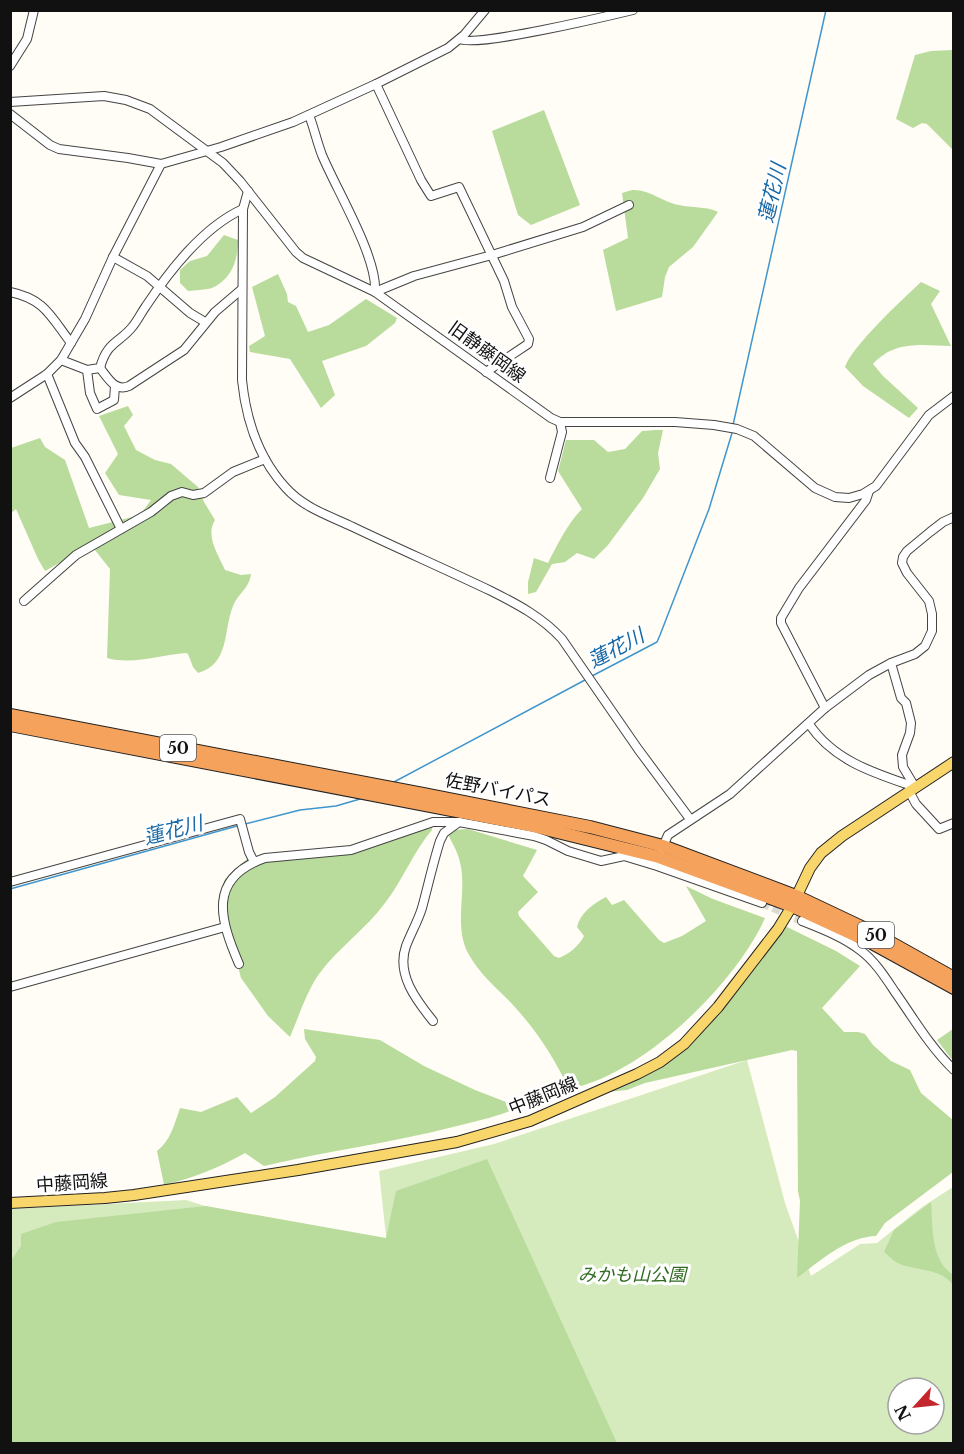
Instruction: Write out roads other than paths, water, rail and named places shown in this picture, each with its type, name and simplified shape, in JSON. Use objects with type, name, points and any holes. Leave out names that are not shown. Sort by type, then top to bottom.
[{"type":"highway","name":"佐野バイパス","points":[[10,715],[590,827],[660,856],[794,901],[870,931],[954,978]]},
{"type":"highway","name":"佐野バイパス","points":[[10,725],[529,825],[660,856]]},
{"type":"highway","name":"佐野バイパス","points":[[794,901],[954,988]]},
{"type":"main road","name":"中藤岡線","points":[[10,1203],[105,1198],[298,1170],[448,1144],[530,1121],[637,1074],[660,1062],[704,1025],[778,929],[810,868],[821,853],[842,836],[954,762]]},
{"type":"street","points":[[10,66],[27,39],[34,10]]},
{"type":"street","points":[[10,114],[50,145],[59,149],[161,164],[222,147],[309,115],[427,60],[460,39],[485,10]]},
{"type":"street","points":[[460,39],[462,42],[470,42],[512,36],[633,10]]},
{"type":"street","points":[[376,84],[421,180],[431,196],[459,187],[504,281],[512,307],[529,339],[528,344],[486,372]]},
{"type":"street","name":"旧静藤岡線","points":[[10,102],[87,96],[116,97],[150,109],[223,163],[303,258],[375,292],[551,418],[560,422]]},
{"type":"street","points":[[309,115],[322,154],[350,214],[374,274],[375,292],[430,271],[583,227],[629,205]]},
{"type":"street","points":[[10,398],[47,375],[61,360],[84,319],[161,164]]},
{"type":"street","points":[[248,191],[243,209],[242,369],[244,400],[253,432],[265,459],[288,490],[318,512],[456,574],[537,615],[562,639],[638,749],[690,819]]},
{"type":"street","points":[[100,368],[110,347],[130,330],[182,260],[212,229],[243,209]]},
{"type":"street","points":[[113,257],[147,276],[190,313],[205,322]]},
{"type":"street","points":[[100,368],[115,386],[119,388],[129,386],[173,359],[190,343],[205,322],[242,290]]},
{"type":"street","points":[[10,292],[24,294],[41,304],[71,343]]},
{"type":"street","points":[[61,360],[87,370],[100,368]]},
{"type":"street","points":[[87,370],[90,393],[97,409],[114,400],[115,386]]},
{"type":"street","points":[[47,375],[75,443],[85,457],[121,529]]},
{"type":"street","points":[[550,478],[562,432],[560,422],[675,422],[724,426],[744,431],[754,436],[823,492],[842,498],[854,497],[869,491],[881,480],[929,415],[954,396]]},
{"type":"street","points":[[24,601],[76,555],[151,512],[171,496],[182,492],[193,495],[204,493],[233,472],[265,459]]},
{"type":"street","points":[[825,708],[781,623],[781,618],[799,588],[866,500],[869,491]]},
{"type":"street","points":[[660,856],[668,835],[730,794],[825,708],[869,675],[915,654],[925,646],[932,631],[933,614],[929,601],[907,573],[902,563],[903,557],[930,532],[954,517]]},
{"type":"street","points":[[891,663],[911,723],[902,755],[903,767],[916,804],[939,829],[954,823]]},
{"type":"street","points":[[809,724],[824,742],[853,764],[912,789]]},
{"type":"street","points":[[240,964],[225,927],[224,892],[232,881],[254,862],[265,858],[351,850],[433,822],[459,822],[540,838],[568,851],[601,861],[624,856],[660,856],[762,903]]},
{"type":"street","points":[[433,1021],[419,1004],[405,978],[402,964],[405,949],[421,909],[440,841],[444,833],[459,822]]},
{"type":"street","points":[[10,882],[121,850],[241,824],[254,862]]},
{"type":"street","points":[[802,921],[834,935],[859,949],[868,957],[882,972],[927,1040],[954,1070]]},
{"type":"street","points":[[10,987],[225,927]]},
{"type":"waterway","name":"蓮花川","points":[[733,425],[826,10]]},
{"type":"waterway","name":"蓮花川","points":[[592,676],[657,642],[709,509],[732,433]]},
{"type":"waterway","name":"蓮花川","points":[[394,782],[585,680]]},
{"type":"waterway","name":"蓮花川","points":[[245,824],[300,810],[336,806],[360,799]]},
{"type":"waterway","name":"蓮花川","points":[[10,889],[237,826]]},
{"type":"tunnel","points":[[762,903],[802,921]]},
{"type":"park label","name":"みかも山公園","points":[[632,1275]]}]
